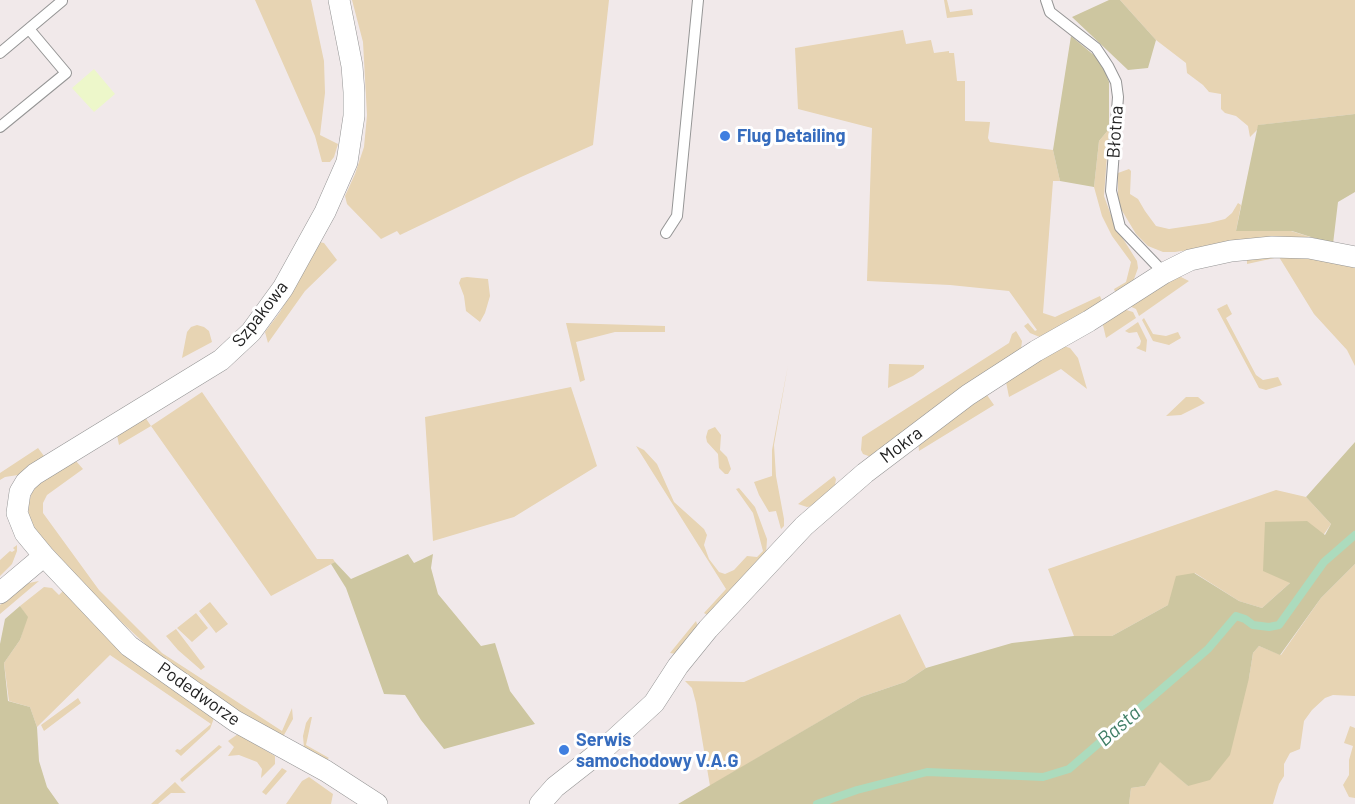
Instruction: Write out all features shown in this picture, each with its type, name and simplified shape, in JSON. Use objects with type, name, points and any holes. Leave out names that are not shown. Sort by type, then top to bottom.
[{"type":"street","name":"Szpakowa","points":[[44,556],[25,533],[17,513],[20,492],[26,482],[35,474],[221,360],[237,346],[251,332],[283,288],[325,212],[347,162],[354,116],[352,66],[339,0]]},
{"type":"street","name":"Mokra","points":[[540,804],[555,787],[606,747],[654,703],[678,666],[708,629],[804,526],[865,473],[968,395],[1179,264],[1205,256],[1272,247],[1309,248],[1355,257]]},
{"type":"street","points":[[0,593],[44,556]]},
{"type":"street","name":"Podedworze","points":[[44,556],[129,646],[235,721],[326,771],[377,804]]},
{"type":"lane","points":[[666,233],[677,216],[698,0]]},
{"type":"lane","name":"Błotna","points":[[1046,0],[1050,12],[1096,48],[1116,82],[1118,97],[1111,191],[1120,226],[1164,273]]},
{"type":"lane","points":[[0,53],[62,1]]},
{"type":"lane","points":[[0,127],[66,73],[29,29]]},
{"type":"shaded area","points":[[255,0],[311,0],[324,61],[325,93],[320,135],[338,144],[330,162],[322,162],[315,136]]},
{"type":"shaded area","points":[[352,0],[609,0],[593,145],[400,235],[397,231],[381,239],[347,204],[345,196],[364,147],[367,115],[363,42]]},
{"type":"shaded area","points":[[944,0],[947,0],[950,12],[972,9],[973,15],[947,18]]},
{"type":"shaded area","points":[[1109,0],[1120,0],[1156,40],[1148,68],[1128,70],[1072,17]]},
{"type":"shaded area","points":[[1120,0],[1355,0],[1355,114],[1259,125],[1250,137],[1248,126],[1236,116],[1225,113],[1221,109],[1221,94],[1209,92],[1187,73],[1186,63],[1156,40]]},
{"type":"shaded area","points":[[903,30],[906,44],[931,40],[934,53],[949,51],[949,53],[954,53],[957,81],[965,81],[965,121],[990,122],[988,138],[990,142],[1053,150],[1060,181],[1053,181],[1043,313],[1055,317],[1100,296],[1103,303],[1042,338],[1030,333],[1024,326],[1028,323],[1035,331],[1037,330],[1009,291],[950,285],[867,281],[872,128],[798,109],[795,48]]},
{"type":"shaded area","points":[[1071,36],[1095,56],[1109,82],[1109,129],[1099,141],[1094,187],[1060,181],[1053,150]]},
{"type":"shaded area","points":[[1355,114],[1355,192],[1338,202],[1333,244],[1292,231],[1236,231],[1258,125]]},
{"type":"shaded area","points":[[1109,129],[1104,196],[1115,226],[1137,261],[1138,268],[1133,282],[1116,294],[1114,289],[1126,282],[1131,262],[1112,236],[1102,216],[1094,187],[1099,141]]},
{"type":"shaded area","points":[[1129,169],[1131,171],[1130,194],[1138,199],[1156,226],[1169,229],[1225,219],[1238,203],[1241,205],[1236,231],[1291,231],[1333,244],[1217,246],[1163,252],[1148,246],[1136,234],[1121,209],[1118,197],[1118,173]]},
{"type":"shaded area","points":[[319,242],[324,243],[337,260],[305,291],[268,343],[265,332],[280,312]]},
{"type":"shaded area","points":[[1274,252],[1355,264],[1355,366],[1347,350],[1314,314],[1279,257],[1247,264],[1247,257]]},
{"type":"shaded area","points":[[1179,276],[1189,281],[1139,316],[1136,309],[1127,305]]},
{"type":"shaded area","points":[[461,278],[488,279],[490,296],[480,322],[466,311],[459,283]]},
{"type":"shaded area","points":[[1227,304],[1232,314],[1226,318],[1256,375],[1263,380],[1278,377],[1282,385],[1266,390],[1259,388],[1217,309]]},
{"type":"shaded area","points":[[1123,309],[1133,312],[1136,318],[1106,338],[1102,321]]},
{"type":"shaded area","points":[[1144,318],[1153,334],[1166,336],[1178,332],[1181,338],[1169,345],[1153,341],[1142,320]]},
{"type":"shaded area","points":[[1138,322],[1147,340],[1146,352],[1136,348],[1141,341],[1137,332],[1125,331]]},
{"type":"shaded area","points":[[566,323],[665,326],[665,332],[615,332],[576,342],[585,380],[580,382]]},
{"type":"shaded area","points":[[197,325],[209,331],[212,342],[182,358],[187,332],[191,327]]},
{"type":"shaded area","points":[[1016,331],[1022,341],[1021,349],[871,457],[863,454],[862,437],[1009,343],[1012,334]]},
{"type":"shaded area","points":[[1063,346],[1070,348],[1078,358],[1087,389],[1061,369],[1009,397],[1006,382]]},
{"type":"shaded area","points":[[889,364],[924,365],[924,368],[888,388]]},
{"type":"shaded area","points":[[788,365],[774,445],[776,476],[784,519],[784,526],[781,529],[776,511],[769,512],[754,482],[772,476],[772,450]]},
{"type":"shaded area","points":[[571,387],[597,466],[514,517],[433,541],[425,417]]},
{"type":"shaded area","points":[[202,392],[317,559],[333,559],[335,562],[271,596],[151,426]]},
{"type":"shaded area","points":[[987,395],[994,405],[919,451],[918,440]]},
{"type":"shaded area","points":[[1186,397],[1198,397],[1205,403],[1181,415],[1166,416]]},
{"type":"shaded area","points":[[145,417],[151,426],[119,445],[117,435]]},
{"type":"shaded area","points":[[715,427],[721,435],[720,450],[727,457],[731,469],[728,474],[719,468],[718,454],[707,442],[708,430]]},
{"type":"shaded area","points":[[1355,442],[1355,564],[1321,598],[1280,655],[1259,646],[1253,653],[1230,755],[1210,780],[1188,786],[1160,762],[1145,786],[1131,788],[1129,804],[678,804],[861,697],[905,682],[926,668],[1012,643],[1074,636],[1112,636],[1168,605],[1176,576],[1194,573],[1239,601],[1262,608],[1290,583],[1263,571],[1265,522],[1307,521],[1325,535],[1331,524],[1306,497]]},
{"type":"shaded area","points":[[636,446],[644,450],[657,464],[674,502],[704,529],[707,535],[704,545],[709,559],[719,572],[725,574],[734,570],[747,556],[757,557],[763,551],[753,513],[736,489],[739,488],[755,507],[767,539],[766,555],[709,616],[704,613],[726,589]]},
{"type":"shaded area","points":[[38,448],[44,456],[18,475],[0,480],[0,473]]},
{"type":"shaded area","points":[[76,461],[83,469],[47,495],[43,503],[43,513],[99,590],[162,653],[282,731],[292,708],[293,719],[284,735],[240,713],[156,654],[99,601],[37,532],[29,517],[28,506],[32,492],[42,480]]},
{"type":"shaded area","points":[[834,476],[836,479],[834,491],[813,506],[798,504]]},
{"type":"shaded area","points":[[1276,490],[1306,497],[1331,524],[1291,582],[1262,608],[1239,601],[1195,573],[1168,605],[1112,636],[1074,636],[1048,569]]},
{"type":"shaded area","points":[[17,545],[12,564],[0,576],[0,560],[10,551],[15,550],[13,548]]},
{"type":"shaded area","points":[[408,554],[414,563],[433,554],[431,568],[438,594],[481,646],[495,643],[510,691],[535,724],[444,749],[405,695],[384,694],[346,588],[331,564],[335,562],[351,579]]},
{"type":"shaded area","points":[[1355,564],[1355,696],[1333,695],[1325,698],[1312,710],[1304,721],[1300,749],[1290,753],[1284,764],[1284,776],[1273,804],[1129,804],[1131,788],[1145,786],[1160,761],[1188,786],[1249,678],[1253,653],[1259,646],[1281,655],[1321,598]]},
{"type":"shaded area","points":[[39,581],[0,614],[0,605],[24,584]]},
{"type":"shaded area","points":[[44,587],[52,588],[59,595],[63,591],[142,667],[214,718],[210,729],[181,756],[175,751],[180,750],[211,724],[110,655],[37,727],[30,707],[9,701],[4,663],[20,640],[27,617],[20,606]]},
{"type":"shaded area","points":[[210,602],[228,624],[216,633],[199,611]]},
{"type":"shaded area","points":[[20,606],[28,617],[20,640],[4,663],[8,701],[30,707],[37,727],[39,761],[47,787],[59,804],[0,804],[0,644],[5,619]]},
{"type":"shaded area","points":[[196,613],[208,628],[192,642],[177,628]]},
{"type":"shaded area","points":[[900,614],[926,668],[905,682],[861,697],[710,786],[696,703],[692,688],[685,681],[744,682]]},
{"type":"shaded area","points":[[696,621],[698,627],[676,654],[670,653]]},
{"type":"shaded area","points":[[176,629],[205,667],[201,670],[166,636]]},
{"type":"shaded area","points":[[78,698],[81,703],[44,731],[41,725]]},
{"type":"shaded area","points":[[310,717],[312,717],[306,745],[329,758],[326,760],[304,748],[303,736]]},
{"type":"shaded area","points":[[1350,726],[1355,728],[1355,798],[1349,797],[1343,785],[1349,775],[1349,760],[1353,746],[1344,743]]},
{"type":"shaded area","points":[[238,734],[275,756],[275,764],[261,778],[262,769],[257,762],[239,755],[228,756],[234,747],[228,741]]},
{"type":"shaded area","points":[[219,745],[222,747],[182,782],[180,779]]},
{"type":"shaded area","points":[[282,768],[287,771],[266,795],[262,792]]},
{"type":"shaded area","points":[[309,777],[333,794],[331,804],[286,804],[302,781]]},
{"type":"shaded area","points":[[175,782],[186,793],[171,793],[158,804],[151,804]]},
{"type":"green space","points":[[94,69],[115,94],[94,112],[72,88]]},
{"type":"waterway","name":"Basta","points":[[817,804],[857,790],[927,772],[1043,777],[1069,769],[1208,649],[1236,616],[1253,625],[1269,627],[1279,625],[1324,562],[1355,535]]},
{"type":"place","name":"Flug Detailing","points":[[725,136]]},
{"type":"place","name":"Serwis samochodowy V.A.G","points":[[564,750]]}]
